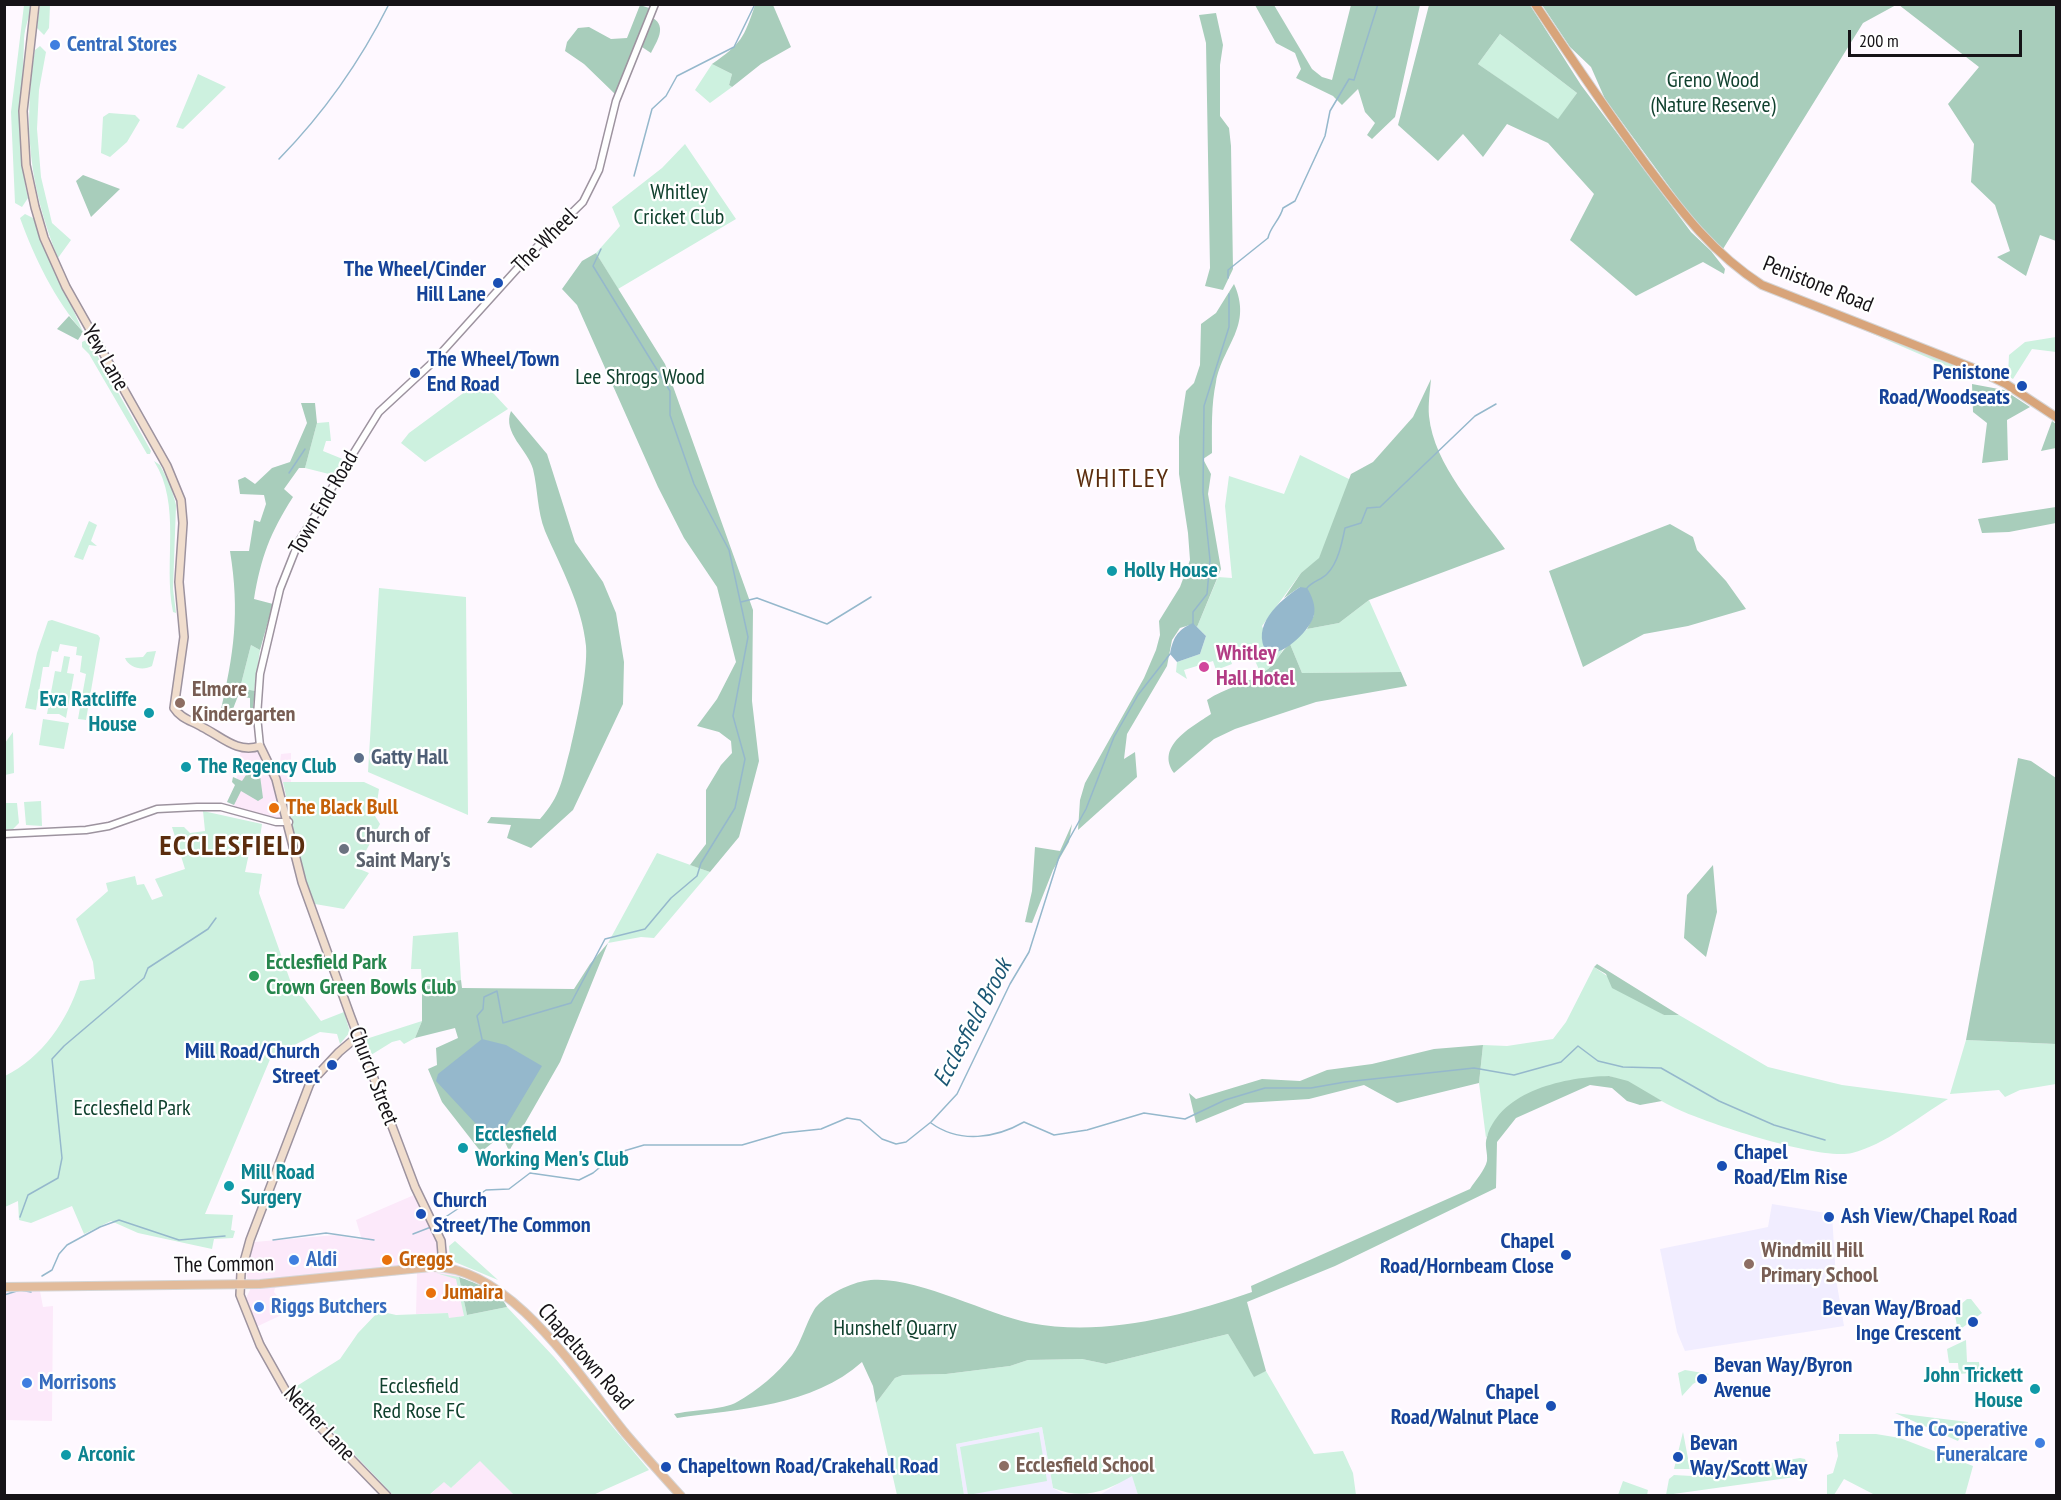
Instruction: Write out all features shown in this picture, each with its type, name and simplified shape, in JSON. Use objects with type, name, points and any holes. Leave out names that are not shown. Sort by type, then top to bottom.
[{"type":"highway","name":"Penistone Road","points":[[1535,4],[1607,112],[1694,229],[1735,268],[1762,285],[1973,368],[2006,384],[2056,417]]},
{"type":"main road","name":"Yew Lane","points":[[35,4],[23,111],[26,165],[44,238],[66,287],[167,466],[181,500],[183,523],[179,582],[184,637],[174,708],[182,717],[230,744],[253,748],[260,746]]},
{"type":"main road","name":"Town End Road","points":[[260,746],[276,779]]},
{"type":"main road","name":"Church Street","points":[[276,779],[303,882],[358,1036],[432,1225],[443,1246],[443,1266]]},
{"type":"main road","points":[[240,1284],[250,1240],[310,1083],[339,1052],[358,1036]]},
{"type":"main road","name":"The Common","points":[[4,1287],[308,1281],[443,1266]]},
{"type":"main road","name":"Chapeltown Road","points":[[443,1266],[487,1284],[530,1319],[681,1496]]},
{"type":"main road","name":"Nether Lane","points":[[240,1284],[244,1308],[279,1380],[299,1407],[387,1496]]},
{"type":"street","name":"The Wheel","points":[[384,407],[433,362],[535,249],[584,202],[599,170],[616,101],[655,4]]},
{"type":"street","name":"Town End Road","points":[[260,746],[257,716],[260,674],[287,567],[298,541],[328,496],[364,433],[384,407]]},
{"type":"street","points":[[4,834],[93,829],[146,813],[216,806],[276,822],[289,822]]},
{"type":"shaded area","points":[[260,746],[265,757],[277,763],[280,762],[281,754],[291,753],[291,782],[283,782],[291,822],[281,823],[233,810],[241,747]]},
{"type":"shaded area","points":[[421,1192],[448,1251],[449,1259],[454,1265],[463,1268],[459,1278],[467,1315],[449,1319],[448,1313],[416,1314],[417,1273],[275,1288],[274,1292],[290,1311],[256,1327],[246,1298],[250,1290],[246,1272],[254,1242],[336,1235],[362,1240],[356,1220]]},
{"type":"shaded area","name":"Windmill Hill Primary School","points":[[1772,1204],[1832,1214],[1836,1279],[1844,1326],[1685,1351],[1677,1332],[1660,1249],[1768,1227]]},
{"type":"shaded area","points":[[4,1287],[40,1291],[43,1307],[53,1306],[52,1421],[5,1420]]},
{"type":"shaded area","name":"Ecclesfield School","points":[[1042,1427],[1053,1488],[1065,1495],[964,1495],[956,1444]]},
{"type":"shaded area","points":[[480,1460],[514,1495],[429,1496],[444,1481],[451,1488]]},
{"type":"shaded area","name":"Ecclesfield School","points":[[1132,1475],[1138,1495],[1098,1496]]},
{"type":"green space","points":[[24,5],[32,5],[24,39],[21,137],[28,198],[22,207],[15,203],[11,112]]},
{"type":"green space","points":[[40,5],[50,5],[49,28],[44,35],[37,28]]},
{"type":"green space","points":[[640,5],[649,8],[637,44],[615,94],[584,64],[565,51],[567,42],[578,28],[589,27],[611,39],[627,38]]},
{"type":"green space","points":[[755,5],[773,5],[791,47],[761,64],[732,87],[729,85],[732,74],[712,64],[740,39]]},
{"type":"green space","points":[[1255,5],[1274,5],[1312,69],[1322,77],[1332,80],[1351,5],[1420,5],[1395,117],[1372,139],[1367,135],[1375,123],[1365,112],[1358,89],[1342,105],[1333,96],[1296,78],[1301,69],[1295,53],[1276,43]]},
{"type":"green space","points":[[1429,5],[1530,5],[1581,85],[1691,232],[1711,251],[1725,269],[1724,274],[1703,262],[1636,296],[1570,240],[1594,194],[1548,143],[1507,124],[1483,157],[1463,134],[1438,161],[1398,125]],"holes":[[[1500,34],[1577,93],[1558,119],[1478,64]]]},
{"type":"green space","name":"Greno Wood (Nature Reserve)","points":[[1542,5],[1896,5],[1863,23],[1723,249],[1698,226],[1605,99],[1591,67],[1570,47]]},
{"type":"green space","points":[[1899,5],[2056,5],[2056,241],[2040,235],[2026,276],[1997,257],[2010,251],[1995,205],[1971,182],[1974,144],[1948,104],[1979,67]]},
{"type":"green space","points":[[1216,13],[1223,45],[1220,65],[1220,116],[1229,128],[1231,146],[1233,269],[1223,290],[1205,286],[1210,268],[1206,43],[1199,15]]},
{"type":"green space","points":[[653,18],[660,30],[651,53],[642,47]]},
{"type":"green space","points":[[1500,34],[1577,93],[1558,120],[1478,64]]},
{"type":"green space","points":[[40,46],[46,52],[39,90],[37,129],[41,177],[52,223],[71,240],[58,258],[40,206],[31,156],[29,104],[31,78],[35,50]]},
{"type":"green space","points":[[712,64],[732,74],[729,85],[732,87],[710,103],[695,90]]},
{"type":"green space","points":[[198,74],[226,87],[183,129],[176,127]]},
{"type":"green space","points":[[109,113],[135,115],[140,120],[127,142],[110,157],[101,153],[103,117]]},
{"type":"green space","name":"Whitley Cricket Club","points":[[685,144],[736,219],[618,289],[596,253],[620,226],[612,207],[662,168]]},
{"type":"green space","points":[[83,175],[120,189],[91,217],[76,181]]},
{"type":"green space","points":[[25,214],[33,218],[83,332],[54,292],[39,263],[20,218]]},
{"type":"green space","name":"Lee Shrogs Wood","points":[[596,253],[665,364],[753,610],[752,701],[759,761],[739,837],[710,872],[690,865],[706,844],[706,790],[721,765],[732,753],[731,741],[719,732],[697,726],[717,699],[736,662],[717,587],[684,538],[658,487],[577,305],[562,289],[582,261]]},
{"type":"green space","points":[[1234,284],[1239,299],[1238,324],[1214,391],[1212,453],[1203,459],[1211,474],[1208,494],[1221,569],[1197,627],[1193,624],[1180,628],[1172,640],[1167,666],[1127,734],[1124,759],[1135,752],[1137,777],[1078,830],[1080,800],[1085,783],[1144,678],[1160,635],[1159,621],[1180,587],[1190,560],[1179,474],[1179,437],[1186,391],[1194,383],[1200,365],[1201,324],[1216,313]]},
{"type":"green space","points":[[69,316],[83,332],[78,340],[57,329]]},
{"type":"green space","points":[[1859,328],[1965,370],[1961,372]]},
{"type":"green space","points":[[2056,337],[2056,352],[2032,349],[2013,379],[2008,376],[2009,355],[2025,342]]},
{"type":"green space","points":[[88,339],[151,451],[150,454],[147,454],[89,354],[82,347],[82,342]]},
{"type":"green space","points":[[1431,379],[1429,416],[1439,452],[1458,486],[1505,549],[1369,600],[1339,623],[1307,629],[1314,615],[1300,587],[1284,598],[1301,573],[1319,558],[1351,474],[1373,462],[1413,417]]},
{"type":"green space","points":[[481,380],[508,409],[425,462],[401,443],[409,433]]},
{"type":"green space","points":[[1972,384],[2004,390],[2030,407],[2007,420],[2008,460],[1982,463],[1987,423],[1973,412]]},
{"type":"green space","points":[[301,403],[315,403],[317,423],[305,468],[299,468],[284,489],[293,497],[278,522],[263,558],[257,584],[254,599],[273,604],[260,650],[251,645],[240,688],[255,691],[253,708],[250,708],[250,698],[238,696],[231,714],[220,714],[234,633],[235,594],[230,551],[249,551],[254,520],[260,522],[266,504],[264,495],[240,494],[238,480],[245,477],[255,484],[272,468],[290,462],[307,423]]},
{"type":"green space","points":[[511,411],[547,454],[575,542],[603,582],[616,613],[624,662],[623,704],[573,810],[531,848],[507,838],[511,825],[487,823],[491,817],[540,819],[557,795],[575,726],[583,683],[586,646],[575,601],[542,523],[533,469],[510,427]]},
{"type":"green space","points":[[2052,421],[2056,424],[2056,448],[2041,451]]},
{"type":"green space","points":[[329,422],[331,441],[326,441],[323,451],[345,460],[337,476],[305,468],[317,423]]},
{"type":"green space","points":[[1300,455],[1351,480],[1319,559],[1301,573],[1262,626],[1273,654],[1283,649],[1276,663],[1261,674],[1252,654],[1240,658],[1237,652],[1229,655],[1232,664],[1216,670],[1213,661],[1184,670],[1187,679],[1176,672],[1177,662],[1200,654],[1206,636],[1197,627],[1218,577],[1232,578],[1225,506],[1229,476],[1284,494]]},
{"type":"green space","points":[[154,461],[160,465],[171,487],[176,505],[173,589],[176,613],[173,612],[170,593],[170,515],[162,478]]},
{"type":"green space","points":[[2056,507],[2056,523],[2009,532],[1982,533],[1978,519]]},
{"type":"green space","points":[[89,521],[97,525],[91,541],[97,546],[89,545],[83,560],[74,557]]},
{"type":"green space","points":[[1670,524],[1693,537],[1697,550],[1726,581],[1746,609],[1688,626],[1644,634],[1583,667],[1549,571]]},
{"type":"green space","points":[[379,588],[466,597],[468,815],[368,772]]},
{"type":"green space","points":[[1369,600],[1401,672],[1302,673],[1290,644],[1307,629],[1339,623]]},
{"type":"green space","points":[[52,620],[98,635],[100,638],[86,720],[78,719],[86,674],[80,672],[82,656],[76,655],[77,647],[60,644],[58,652],[52,651],[49,667],[43,667],[36,710],[25,708],[37,653],[48,621]]},
{"type":"green space","points":[[1290,644],[1302,673],[1401,672],[1407,686],[1316,702],[1235,729],[1214,739],[1174,773],[1169,763],[1172,746],[1186,731],[1211,714],[1207,700],[1264,672]]},
{"type":"green space","points":[[251,645],[260,650],[254,691],[240,688]]},
{"type":"green space","points":[[156,651],[152,666],[148,668],[133,666],[125,658],[143,657],[147,652]]},
{"type":"green space","points":[[64,656],[70,657],[67,673],[74,674],[66,718],[59,714],[47,714],[55,671],[61,672]]},
{"type":"green space","points":[[43,719],[69,723],[64,749],[39,745]]},
{"type":"green space","points":[[13,732],[14,773],[5,775],[5,743]]},
{"type":"green space","points":[[2018,758],[2031,761],[2056,778],[2056,1044],[1966,1040]]},
{"type":"green space","points":[[259,768],[263,798],[258,801],[241,791],[234,805],[227,802],[235,785],[232,782],[233,777],[242,781],[250,769]]},
{"type":"green space","points":[[283,782],[364,782],[379,789],[375,816],[380,824],[357,868],[369,873],[344,909],[315,904],[303,874]]},
{"type":"green space","points":[[41,801],[42,826],[26,825],[24,802]]},
{"type":"green space","points":[[4,803],[17,803],[19,823],[13,829],[5,830]]},
{"type":"green space","name":"Ecclesfield Park","points":[[203,811],[262,824],[259,844],[251,844],[245,872],[262,874],[259,893],[290,980],[321,1021],[344,1012],[350,1032],[340,1044],[337,1034],[320,1032],[271,1057],[205,1214],[233,1215],[231,1230],[235,1231],[233,1238],[214,1239],[212,1249],[138,1233],[111,1221],[84,1234],[72,1206],[31,1223],[19,1220],[18,1201],[5,1207],[5,1076],[30,1059],[51,1037],[68,1010],[80,981],[95,979],[93,962],[76,919],[108,891],[106,883],[135,876],[137,885],[144,884],[152,900],[163,896],[155,879],[185,869],[172,827],[184,827],[190,833],[205,831]]},
{"type":"green space","points":[[1072,824],[1069,842],[1053,870],[1032,923],[1025,922],[1032,891],[1035,847],[1060,851]]},
{"type":"green space","points":[[657,853],[710,872],[654,938],[641,937],[608,943]]},
{"type":"green space","points":[[1713,865],[1717,912],[1706,957],[1684,938],[1687,895]]},
{"type":"green space","points":[[458,932],[461,980],[422,987],[421,969],[411,969],[413,936]]},
{"type":"green space","points":[[608,943],[560,1062],[509,1151],[502,1135],[481,1152],[442,1102],[428,1069],[437,1065],[436,1048],[458,1038],[455,1028],[415,1038],[422,1021],[422,987],[461,980],[462,988],[574,989],[590,964]]},
{"type":"green space","points":[[1597,964],[1679,1015],[1664,1015],[1612,988],[1606,974],[1594,967]]},
{"type":"green space","points":[[1594,967],[1664,1015],[1679,1015],[1768,1067],[1842,1085],[1948,1099],[1877,1144],[1852,1153],[1837,1154],[1764,1139],[1690,1115],[1634,1086],[1609,1076],[1497,1118],[1486,1138],[1479,1083],[1483,1045],[1507,1046],[1553,1039],[1566,1022]]},
{"type":"green space","points":[[422,1021],[415,1038],[404,1044],[400,1040],[392,1042],[371,1055],[366,1039]]},
{"type":"green space","points":[[1966,1040],[2056,1044],[2056,1084],[2020,1090],[2005,1097],[1999,1090],[1950,1094]]},
{"type":"green space","points":[[1483,1045],[1479,1083],[1397,1103],[1364,1085],[1309,1099],[1245,1103],[1196,1123],[1189,1093],[1196,1099],[1262,1079],[1300,1081],[1327,1070],[1372,1064],[1434,1049]]},
{"type":"green space","name":"Hunshelf Quarry","points":[[1609,1076],[1628,1081],[1662,1101],[1640,1105],[1627,1101],[1612,1088],[1590,1085],[1516,1118],[1497,1142],[1496,1188],[1335,1266],[1247,1302],[1266,1371],[1254,1377],[1228,1334],[1106,1364],[1082,1359],[1028,1360],[1010,1366],[946,1374],[903,1375],[895,1378],[876,1403],[873,1386],[862,1362],[843,1377],[798,1397],[725,1412],[677,1418],[674,1414],[724,1407],[752,1393],[774,1375],[792,1355],[814,1310],[823,1300],[851,1285],[864,1281],[902,1282],[1011,1318],[1058,1327],[1114,1326],[1142,1322],[1198,1309],[1252,1292],[1251,1286],[1470,1189],[1486,1164],[1486,1140],[1494,1121],[1520,1097],[1555,1083]]},
{"type":"green space","points":[[455,1241],[498,1280],[450,1260],[449,1246]]},
{"type":"green space","name":"Ecclesfield Red Rose FC","points":[[436,1273],[459,1277],[467,1315],[507,1307],[554,1357],[649,1470],[593,1495],[514,1495],[480,1461],[451,1488],[444,1482],[429,1495],[393,1495],[292,1389],[340,1359],[358,1333],[379,1311],[396,1315],[448,1313],[449,1318],[464,1316],[456,1279]]},
{"type":"green space","points":[[459,1277],[493,1292],[504,1301],[507,1307],[467,1315]]},
{"type":"green space","points":[[1967,1299],[1971,1299],[1982,1313],[1958,1331],[1954,1310]]},
{"type":"green space","points":[[1228,1334],[1254,1376],[1266,1371],[1314,1454],[1343,1451],[1353,1473],[1356,1495],[1138,1495],[1132,1476],[1103,1490],[1084,1494],[1064,1492],[1053,1488],[1042,1427],[956,1444],[964,1495],[897,1495],[876,1403],[895,1378],[903,1375],[946,1374],[1010,1366],[1028,1360],[1082,1359],[1106,1364]]},
{"type":"green space","points":[[1966,1340],[1967,1362],[1979,1362],[1980,1372],[1959,1374],[1958,1363],[1949,1363],[1947,1349]]},
{"type":"green space","points":[[1685,1370],[1709,1374],[1693,1384],[1682,1396],[1678,1373]]},
{"type":"green space","points":[[1895,1413],[1968,1422],[1958,1441]]},
{"type":"green space","name":"Ecclesfield School","points":[[1039,1432],[1047,1481],[968,1495],[960,1447]]},
{"type":"green space","points":[[1683,1432],[1690,1469],[1674,1469]]},
{"type":"green space","points":[[1839,1434],[1876,1434],[1900,1438],[1973,1466],[1965,1495],[1875,1495],[1844,1479],[1834,1495],[1827,1495],[1827,1475],[1833,1473],[1838,1456],[1836,1442],[1839,1441]]},
{"type":"green space","points":[[1805,1459],[1809,1470],[1801,1471],[1802,1476],[1666,1495],[1669,1479],[1674,1475],[1692,1476]]},
{"type":"green space","points":[[1623,1481],[1648,1490],[1647,1495],[1618,1495]]},
{"type":"water","points":[[1300,587],[1307,588],[1313,601],[1314,615],[1311,621],[1302,635],[1288,647],[1281,651],[1267,653],[1263,643],[1264,624],[1276,607]]},
{"type":"water","points":[[1193,623],[1206,636],[1200,654],[1177,662],[1170,654],[1174,639],[1179,632]]},
{"type":"water","points":[[482,1039],[506,1045],[542,1066],[505,1128],[489,1138],[436,1081],[438,1074]]},
{"type":"waterway","points":[[279,159],[340,86],[366,46],[389,4]]},
{"type":"waterway","points":[[634,176],[652,109],[666,96],[677,76],[734,47],[755,4]]},
{"type":"waterway","points":[[1228,278],[1228,270],[1268,238],[1283,208],[1295,201],[1325,136],[1330,111],[1349,79],[1354,80],[1378,4]]},
{"type":"waterway","points":[[482,1039],[477,1016],[483,1009],[484,997],[497,991],[503,1023],[571,1003],[605,939],[645,929],[671,898],[697,876],[701,863],[735,808],[745,759],[733,716],[748,637],[729,550],[694,484],[670,415],[670,391],[593,266],[601,249]]},
{"type":"waterway","points":[[1193,624],[1193,612],[1207,594],[1210,560],[1203,492],[1204,406],[1229,327],[1229,294]]},
{"type":"waterway","points":[[1307,588],[1331,569],[1339,552],[1345,528],[1361,523],[1367,508],[1380,507],[1475,416],[1496,404]]},
{"type":"waterway","points":[[289,473],[305,449]]},
{"type":"waterway","points":[[741,602],[757,598],[827,624],[871,597]]},
{"type":"waterway","name":"Ecclesfield Brook","points":[[435,1224],[486,1190],[509,1189],[530,1173],[579,1180],[593,1173],[617,1153],[644,1145],[742,1145],[783,1133],[821,1129],[847,1118],[860,1120],[882,1139],[896,1144],[906,1142],[931,1122],[957,1094],[1010,984],[1029,952],[1059,857],[1086,809],[1114,737],[1138,695],[1170,654]]},
{"type":"waterway","points":[[20,1217],[28,1195],[58,1178],[62,1158],[52,1059],[64,1046],[144,978],[148,968],[208,929],[216,918]]},
{"type":"waterway","points":[[931,1123],[954,1134],[978,1136],[1002,1132],[1024,1122],[1054,1135],[1087,1130],[1144,1113],[1185,1119],[1225,1100],[1265,1088],[1311,1088],[1345,1082],[1474,1068],[1514,1075],[1561,1062],[1578,1046],[1598,1061],[1623,1067],[1661,1068],[1719,1101],[1774,1125],[1825,1140]]},
{"type":"waterway","name":"Ecclesfield Brook","points":[[42,1276],[52,1270],[59,1254],[67,1245],[100,1227],[119,1220],[179,1240],[225,1236]]},
{"type":"waterway","name":"Ecclesfield Brook","points":[[413,1234],[431,1227]]},
{"type":"waterway","name":"Ecclesfield Brook","points":[[273,1240],[326,1233],[374,1240]]},
{"type":"waterway","name":"Ecclesfield Brook","points":[[4,1295],[20,1290],[31,1292]]},
{"type":"place","name":"Central Stores","points":[[55,45]]},
{"type":"place","name":"The Wheel/Cinder Hill Lane","points":[[498,283]]},
{"type":"place","name":"The Wheel/Town End Road","points":[[415,373]]},
{"type":"place","name":"Penistone Road/Woodseats","points":[[2022,386]]},
{"type":"place","name":"Holly House","points":[[1112,571]]},
{"type":"place","name":"Whitley Hall Hotel","points":[[1204,667]]},
{"type":"place","name":"Elmore Kindergarten","points":[[180,703]]},
{"type":"place","name":"Eva Ratcliffe House","points":[[149,713]]},
{"type":"place","name":"Gatty Hall","points":[[359,758]]},
{"type":"place","name":"The Regency Club","points":[[186,767]]},
{"type":"place","name":"The Black Bull","points":[[274,808]]},
{"type":"place","name":"Church of Saint Mary's","points":[[344,849]]},
{"type":"place","name":"Ecclesfield Park Crown Green Bowls Club","points":[[254,976]]},
{"type":"place","name":"Mill Road/Church Street","points":[[332,1065]]},
{"type":"place","name":"Ecclesfield Working Men's Club","points":[[463,1148]]},
{"type":"place","name":"Chapel Road/Elm Rise","points":[[1722,1166]]},
{"type":"place","name":"Mill Road Surgery","points":[[229,1186]]},
{"type":"place","name":"Church Street/The Common","points":[[421,1214]]},
{"type":"place","name":"Ash View/Chapel Road","points":[[1829,1217]]},
{"type":"place","name":"Chapel Road/Hornbeam Close","points":[[1566,1255]]},
{"type":"place","name":"Aldi","points":[[294,1260]]},
{"type":"place","name":"Greggs","points":[[387,1260]]},
{"type":"place","name":"Windmill Hill Primary School","points":[[1749,1264]]},
{"type":"place","name":"Jumaira","points":[[431,1293]]},
{"type":"place","name":"Riggs Butchers","points":[[259,1307]]},
{"type":"place","name":"Bevan Way/Broad Inge Crescent","points":[[1973,1322]]},
{"type":"place","name":"Bevan Way/Byron Avenue","points":[[1702,1379]]},
{"type":"place","name":"Morrisons","points":[[27,1383]]},
{"type":"place","name":"John Trickett House","points":[[2035,1389]]},
{"type":"place","name":"Chapel Road/Walnut Place","points":[[1551,1406]]},
{"type":"place","name":"The Co-operative Funeralcare","points":[[2040,1443]]},
{"type":"place","name":"Arconic","points":[[66,1455]]},
{"type":"place","name":"Bevan Way/Scott Way","points":[[1678,1457]]},
{"type":"place","name":"Ecclesfield School","points":[[1004,1466]]},
{"type":"place","name":"Chapeltown Road/Crakehall Road","points":[[666,1467]]},
{"type":"district","name":"WHITLEY","points":[[1123,480]]},
{"type":"district","name":"ECCLESFIELD","points":[[233,847]]}]
